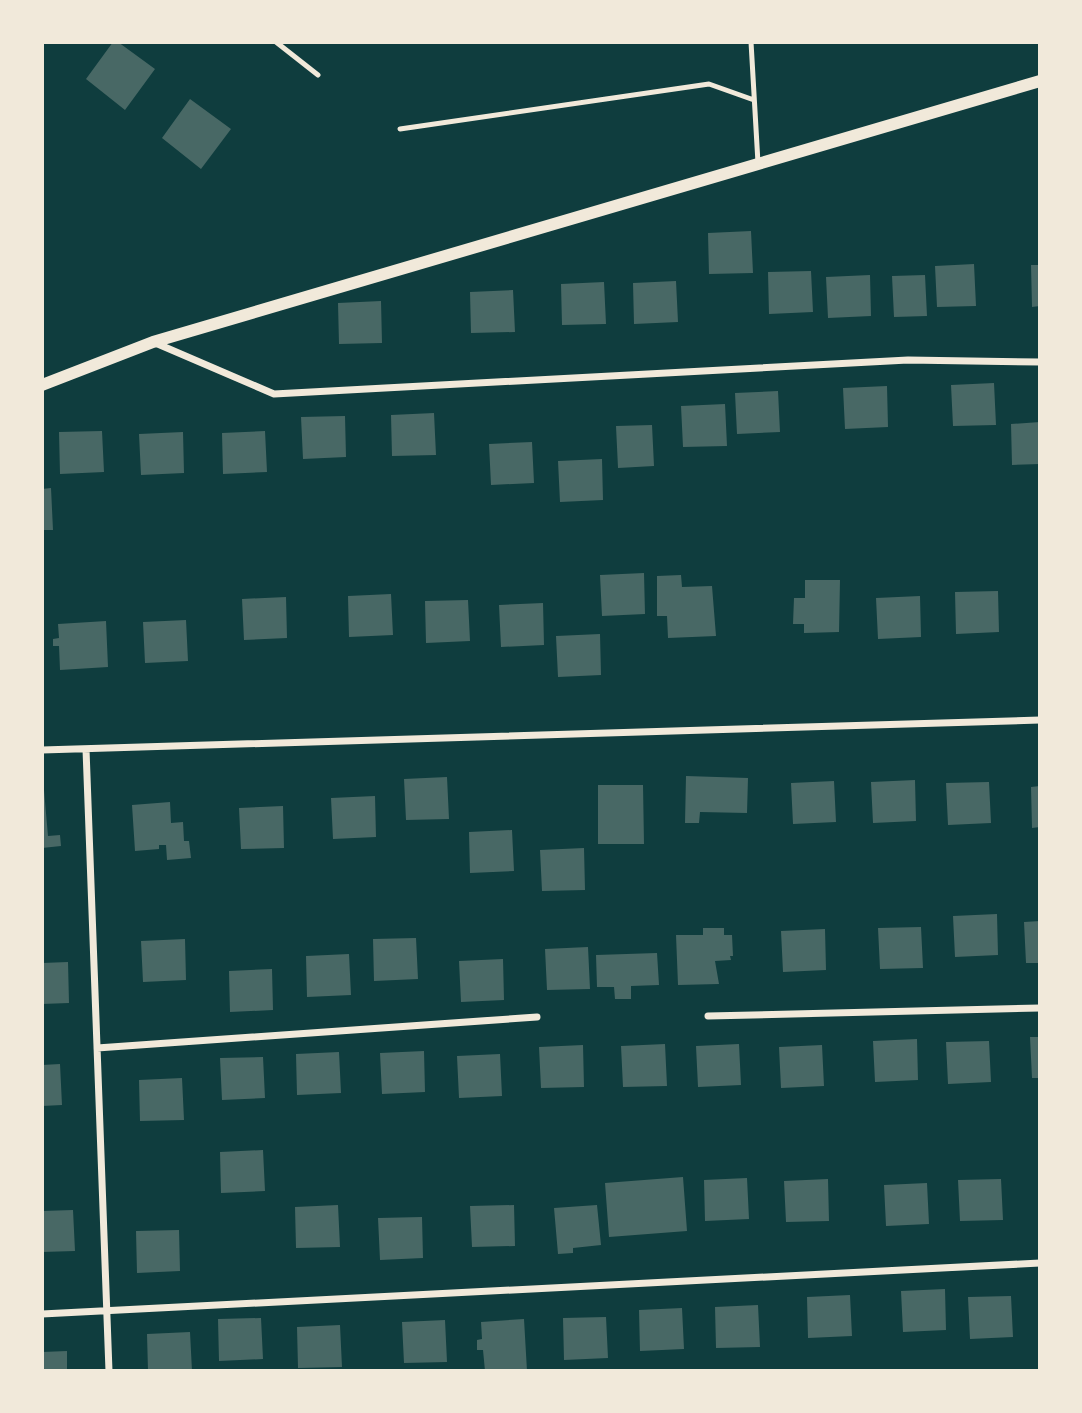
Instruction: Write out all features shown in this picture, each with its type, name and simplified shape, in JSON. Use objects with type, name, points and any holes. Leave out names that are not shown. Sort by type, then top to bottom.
[{"type":"street","points":[[42,385],[153,342],[1040,81]]},
{"type":"street","points":[[153,342],[274,394],[908,360],[1040,362]]},
{"type":"street","points":[[42,750],[1040,720]]},
{"type":"street","points":[[86,749],[109,1371]]},
{"type":"street","points":[[708,1016],[1040,1008]]},
{"type":"street","points":[[97,1048],[537,1017]]},
{"type":"street","points":[[42,1314],[1040,1263]]},
{"type":"lane","points":[[276,42],[318,75]]},
{"type":"lane","points":[[751,42],[758,166]]},
{"type":"lane","points":[[400,129],[709,84],[754,100]]},
{"type":"building","points":[[113,42],[118,42],[155,69],[125,110],[86,79]]},
{"type":"building","points":[[190,99],[231,129],[201,169],[162,138]]},
{"type":"building","points":[[751,231],[753,273],[709,274],[708,233]]},
{"type":"building","points":[[974,264],[976,306],[937,307],[935,266]]},
{"type":"building","points":[[1031,265],[1040,265],[1040,306],[1032,307]]},
{"type":"building","points":[[811,271],[813,312],[769,314],[768,272]]},
{"type":"building","points":[[870,275],[871,316],[828,318],[826,277]]},
{"type":"building","points":[[925,275],[927,316],[894,317],[892,276]]},
{"type":"building","points":[[676,281],[678,322],[634,324],[633,283]]},
{"type":"building","points":[[604,282],[606,324],[562,325],[561,284]]},
{"type":"building","points":[[513,290],[515,332],[471,333],[470,292]]},
{"type":"building","points":[[381,301],[382,343],[339,344],[338,303]]},
{"type":"building","points":[[994,383],[996,425],[953,426],[951,385]]},
{"type":"building","points":[[887,386],[888,427],[845,429],[843,388]]},
{"type":"building","points":[[778,391],[780,432],[737,434],[735,393]]},
{"type":"building","points":[[725,404],[727,446],[683,447],[681,406]]},
{"type":"building","points":[[434,413],[436,455],[392,456],[391,415]]},
{"type":"building","points":[[345,416],[346,457],[303,459],[301,417]]},
{"type":"building","points":[[1040,422],[1040,464],[1012,465],[1011,424]]},
{"type":"building","points":[[652,425],[654,466],[618,468],[616,426]]},
{"type":"building","points":[[102,431],[104,472],[60,474],[59,432]]},
{"type":"building","points":[[265,431],[267,472],[223,474],[222,433]]},
{"type":"building","points":[[183,432],[184,473],[141,475],[139,434]]},
{"type":"building","points":[[532,442],[534,483],[491,485],[489,444]]},
{"type":"building","points":[[602,459],[603,500],[560,502],[558,461]]},
{"type":"building","points":[[51,488],[53,530],[42,530],[42,489]]},
{"type":"building","points":[[644,573],[645,614],[602,616],[600,575]]},
{"type":"building","points":[[681,575],[682,587],[712,586],[716,636],[668,638],[667,616],[657,616],[657,576]]},
{"type":"building","points":[[805,580],[840,580],[839,632],[804,633],[804,624],[793,624],[794,598],[805,598]]},
{"type":"building","points":[[998,591],[999,632],[956,634],[955,592]]},
{"type":"building","points":[[391,594],[393,635],[349,637],[348,596]]},
{"type":"building","points":[[920,596],[921,637],[878,639],[876,598]]},
{"type":"building","points":[[286,597],[287,638],[244,640],[242,599]]},
{"type":"building","points":[[468,600],[470,641],[426,643],[425,601]]},
{"type":"building","points":[[543,603],[544,645],[501,647],[499,605]]},
{"type":"building","points":[[186,620],[188,661],[145,663],[143,622]]},
{"type":"building","points":[[106,621],[108,667],[60,670],[59,646],[53,646],[53,639],[59,638],[58,624]]},
{"type":"building","points":[[600,634],[601,675],[558,677],[556,636]]},
{"type":"building","points":[[686,776],[748,778],[747,813],[700,812],[699,823],[685,823]]},
{"type":"building","points":[[447,777],[449,819],[406,820],[404,779]]},
{"type":"building","points":[[915,780],[916,821],[873,823],[871,782]]},
{"type":"building","points":[[834,781],[836,822],[793,824],[791,783]]},
{"type":"building","points":[[989,782],[991,823],[948,825],[946,783]]},
{"type":"building","points":[[598,785],[643,785],[644,844],[598,844]]},
{"type":"building","points":[[1040,786],[1040,827],[1032,828],[1031,787]]},
{"type":"building","points":[[42,790],[48,836],[60,835],[61,846],[42,848]]},
{"type":"building","points":[[375,796],[376,837],[333,839],[331,798]]},
{"type":"building","points":[[170,802],[171,823],[183,822],[184,841],[189,841],[191,858],[167,860],[166,845],[159,845],[159,849],[135,851],[132,805]]},
{"type":"building","points":[[283,806],[284,848],[241,849],[239,808]]},
{"type":"building","points":[[512,830],[514,871],[470,873],[469,832]]},
{"type":"building","points":[[584,848],[585,890],[542,891],[540,850]]},
{"type":"building","points":[[997,914],[998,955],[955,957],[953,916]]},
{"type":"building","points":[[1040,921],[1040,963],[1026,963],[1024,922]]},
{"type":"building","points":[[921,927],[923,968],[880,969],[878,928]]},
{"type":"building","points":[[703,928],[724,928],[724,935],[732,935],[733,956],[730,956],[731,960],[715,961],[719,984],[678,985],[676,935],[703,935]]},
{"type":"building","points":[[825,929],[826,970],[783,972],[781,931]]},
{"type":"building","points":[[416,938],[418,979],[374,981],[373,939]]},
{"type":"building","points":[[185,939],[186,980],[143,982],[141,941]]},
{"type":"building","points":[[588,947],[590,989],[547,990],[545,949]]},
{"type":"building","points":[[657,953],[659,985],[631,986],[631,999],[615,999],[614,987],[597,987],[596,955]]},
{"type":"building","points":[[349,954],[351,995],[307,997],[306,956]]},
{"type":"building","points":[[503,959],[504,1000],[461,1002],[459,961]]},
{"type":"building","points":[[68,962],[69,1003],[42,1004],[42,963]]},
{"type":"building","points":[[272,969],[273,1010],[230,1012],[229,971]]},
{"type":"building","points":[[1030,1037],[1040,1037],[1040,1078],[1032,1078]]},
{"type":"building","points":[[917,1039],[918,1080],[875,1082],[873,1041]]},
{"type":"building","points":[[989,1041],[991,1082],[948,1084],[946,1042]]},
{"type":"building","points":[[665,1044],[667,1086],[623,1087],[621,1046]]},
{"type":"building","points":[[739,1044],[741,1085],[698,1087],[696,1046]]},
{"type":"building","points":[[583,1045],[584,1087],[541,1088],[539,1047]]},
{"type":"building","points":[[822,1045],[824,1086],[781,1088],[779,1047]]},
{"type":"building","points":[[424,1051],[425,1092],[382,1094],[380,1053]]},
{"type":"building","points":[[339,1052],[341,1093],[297,1095],[296,1054]]},
{"type":"building","points":[[500,1054],[502,1096],[459,1098],[457,1056]]},
{"type":"building","points":[[263,1057],[265,1098],[222,1100],[220,1058]]},
{"type":"building","points":[[60,1064],[62,1105],[42,1106],[42,1065]]},
{"type":"building","points":[[182,1078],[184,1120],[140,1121],[139,1080]]},
{"type":"building","points":[[263,1150],[265,1191],[221,1193],[220,1152]]},
{"type":"building","points":[[683,1177],[687,1231],[609,1237],[605,1183]]},
{"type":"building","points":[[747,1178],[749,1219],[705,1221],[704,1180]]},
{"type":"building","points":[[828,1179],[829,1221],[786,1222],[784,1181]]},
{"type":"building","points":[[1001,1179],[1003,1220],[960,1221],[958,1180]]},
{"type":"building","points":[[927,1183],[929,1224],[886,1226],[884,1185]]},
{"type":"building","points":[[338,1205],[340,1247],[296,1248],[295,1207]]},
{"type":"building","points":[[514,1205],[515,1246],[472,1247],[470,1206]]},
{"type":"building","points":[[597,1205],[601,1245],[573,1248],[573,1253],[558,1254],[554,1208]]},
{"type":"building","points":[[73,1210],[75,1251],[42,1252],[42,1211]]},
{"type":"building","points":[[422,1217],[423,1258],[380,1260],[378,1218]]},
{"type":"building","points":[[179,1230],[180,1271],[137,1273],[136,1231]]},
{"type":"building","points":[[945,1289],[946,1330],[903,1332],[901,1291]]},
{"type":"building","points":[[850,1295],[852,1336],[808,1338],[807,1297]]},
{"type":"building","points":[[1011,1296],[1013,1337],[970,1339],[968,1297]]},
{"type":"building","points":[[758,1305],[760,1347],[716,1348],[715,1307]]},
{"type":"building","points":[[682,1308],[684,1349],[640,1351],[639,1310]]},
{"type":"building","points":[[606,1317],[608,1358],[564,1360],[563,1318]]},
{"type":"building","points":[[261,1318],[263,1359],[219,1361],[218,1319]]},
{"type":"building","points":[[524,1319],[527,1371],[485,1371],[483,1350],[477,1350],[477,1340],[482,1339],[481,1322]]},
{"type":"building","points":[[445,1320],[447,1362],[404,1363],[402,1322]]},
{"type":"building","points":[[340,1325],[342,1367],[298,1368],[297,1327]]},
{"type":"building","points":[[190,1332],[192,1371],[148,1371],[147,1334]]},
{"type":"building","points":[[67,1351],[67,1371],[42,1371],[42,1352]]}]
